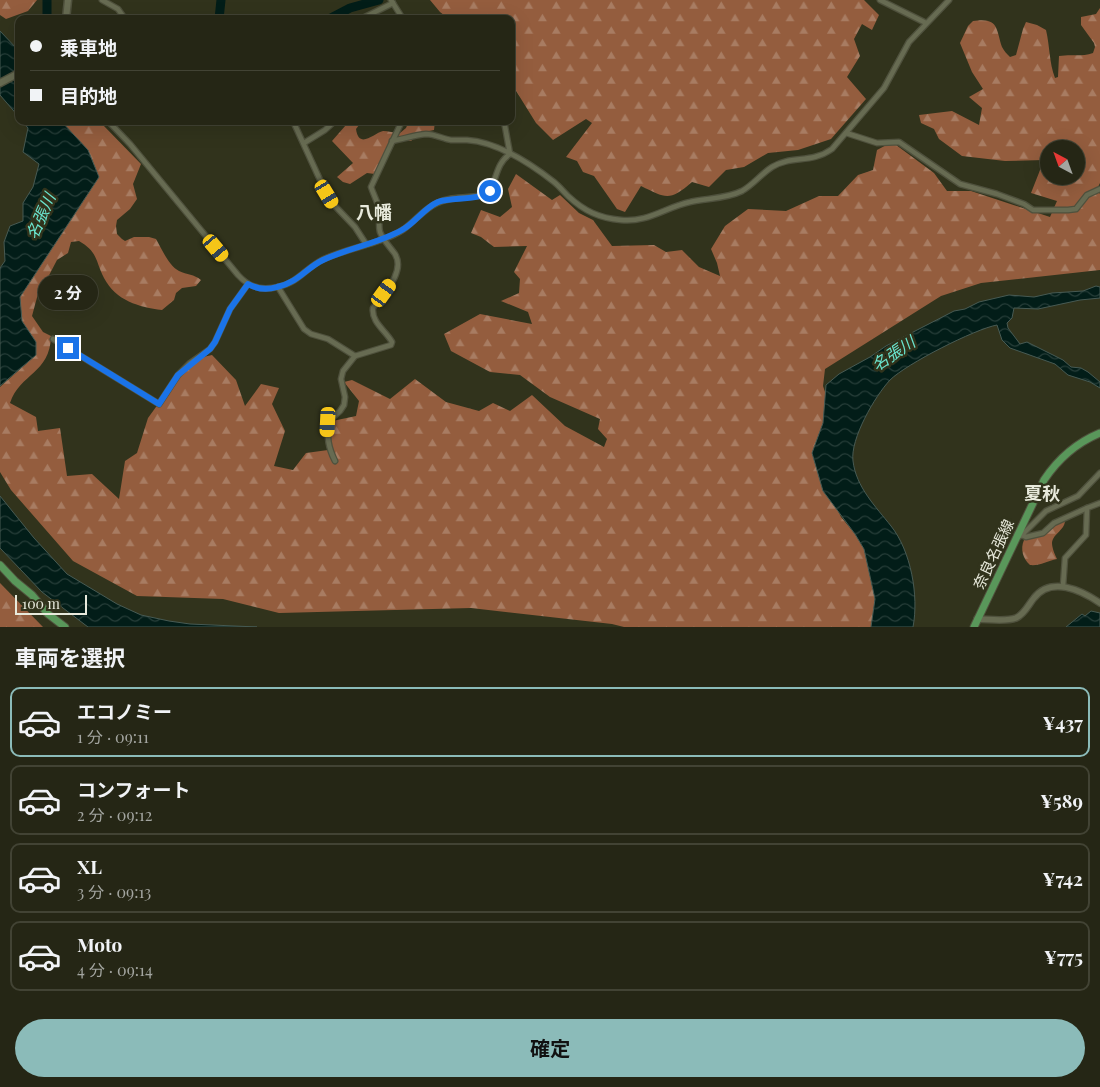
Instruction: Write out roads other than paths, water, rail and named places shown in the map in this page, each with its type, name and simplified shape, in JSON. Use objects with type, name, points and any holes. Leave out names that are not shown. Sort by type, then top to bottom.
[{"type":"main road","points":[[66,15],[68,0]]},
{"type":"main road","points":[[0,83],[15,75]]},
{"type":"main road","name":"奈良名張線","points":[[974,627],[1020,534],[1039,488],[1051,470],[1070,450],[1099,436]]},
{"type":"main road","points":[[0,565],[15,582],[32,595],[48,614],[65,627]]},
{"type":"street","points":[[102,0],[118,9],[122,15]]},
{"type":"street","points":[[880,0],[926,23]]},
{"type":"street","points":[[392,141],[431,134],[450,140],[468,140],[490,145],[517,156],[544,175],[585,210],[621,220],[638,221],[669,208],[728,196],[741,191],[770,168],[782,162],[813,159],[832,149],[884,88],[909,42],[949,0]]},
{"type":"street","points":[[368,15],[392,2],[400,15]]},
{"type":"street","points":[[112,125],[130,144],[238,275],[248,284],[261,288],[278,287],[296,280],[320,261],[404,229],[437,202],[486,194],[494,182],[503,159],[510,154]]},
{"type":"street","points":[[295,125],[321,182],[334,205],[355,227],[366,244]]},
{"type":"street","points":[[304,143],[331,125]]},
{"type":"street","points":[[335,461],[329,449],[327,439],[328,422],[344,405],[345,396],[341,379],[343,371],[355,356],[391,346],[390,339],[372,314],[373,308],[395,278],[398,270],[396,257],[381,234],[379,225],[380,213],[371,187],[400,125]]},
{"type":"street","points":[[505,125],[510,154]]},
{"type":"street","points":[[846,133],[877,143],[899,142],[958,183],[998,194],[1024,204],[1033,210],[1076,209],[1087,195],[1100,189]]},
{"type":"street","points":[[53,339],[159,404],[178,375],[210,349],[230,309],[248,284]]},
{"type":"street","points":[[278,287],[304,329],[311,334],[328,339],[355,356]]},
{"type":"street","points":[[1100,472],[1078,496],[1046,511],[1020,534],[1026,537],[1043,533],[1054,523],[1100,503]]},
{"type":"street","points":[[1063,586],[1065,558],[1086,535],[1087,508]]},
{"type":"street","points":[[977,619],[1016,618],[1023,613],[1040,592],[1052,586],[1063,586],[1075,590],[1100,603]]},
{"type":"water","points":[[0,31],[15,47],[15,112],[0,95]]},
{"type":"water","name":"名張川","points":[[25,125],[65,125],[88,150],[99,177],[20,297],[22,321],[36,342],[36,355],[0,386],[0,268],[5,261],[4,242],[10,226],[23,221],[23,203],[33,187],[39,164],[23,152],[28,128]]},
{"type":"water","name":"名張川","points":[[1096,286],[1100,287],[1100,298],[1080,300],[1038,309],[1014,308],[1012,318],[1007,323],[1008,328],[1020,344],[1027,342],[1063,360],[1071,367],[1081,368],[1100,382],[1100,388],[1090,382],[1068,375],[1055,364],[1010,348],[1002,340],[997,325],[973,333],[910,365],[890,380],[877,396],[859,430],[855,441],[853,461],[862,488],[898,536],[904,548],[912,574],[915,615],[913,627],[871,627],[875,599],[864,549],[823,491],[812,453],[823,423],[826,385],[839,374],[886,346],[954,311],[965,309],[979,302],[1009,295],[1034,297],[1052,293],[1083,291]]},
{"type":"water","points":[[0,496],[34,538],[67,574],[117,604],[141,615],[169,621],[190,624],[257,627],[88,627],[42,592],[0,548]]},
{"type":"water","points":[[1091,611],[1100,613],[1100,627],[1066,627],[1082,614],[1085,616]]},
{"type":"waterway","points":[[47,0],[47,15]]},
{"type":"waterway","points":[[219,15],[221,0]]},
{"type":"waterway","points":[[337,15],[350,8],[379,0]]},
{"type":"district","name":"八幡","points":[[374,212]]},
{"type":"district","name":"夏秋","points":[[1042,493]]}]
